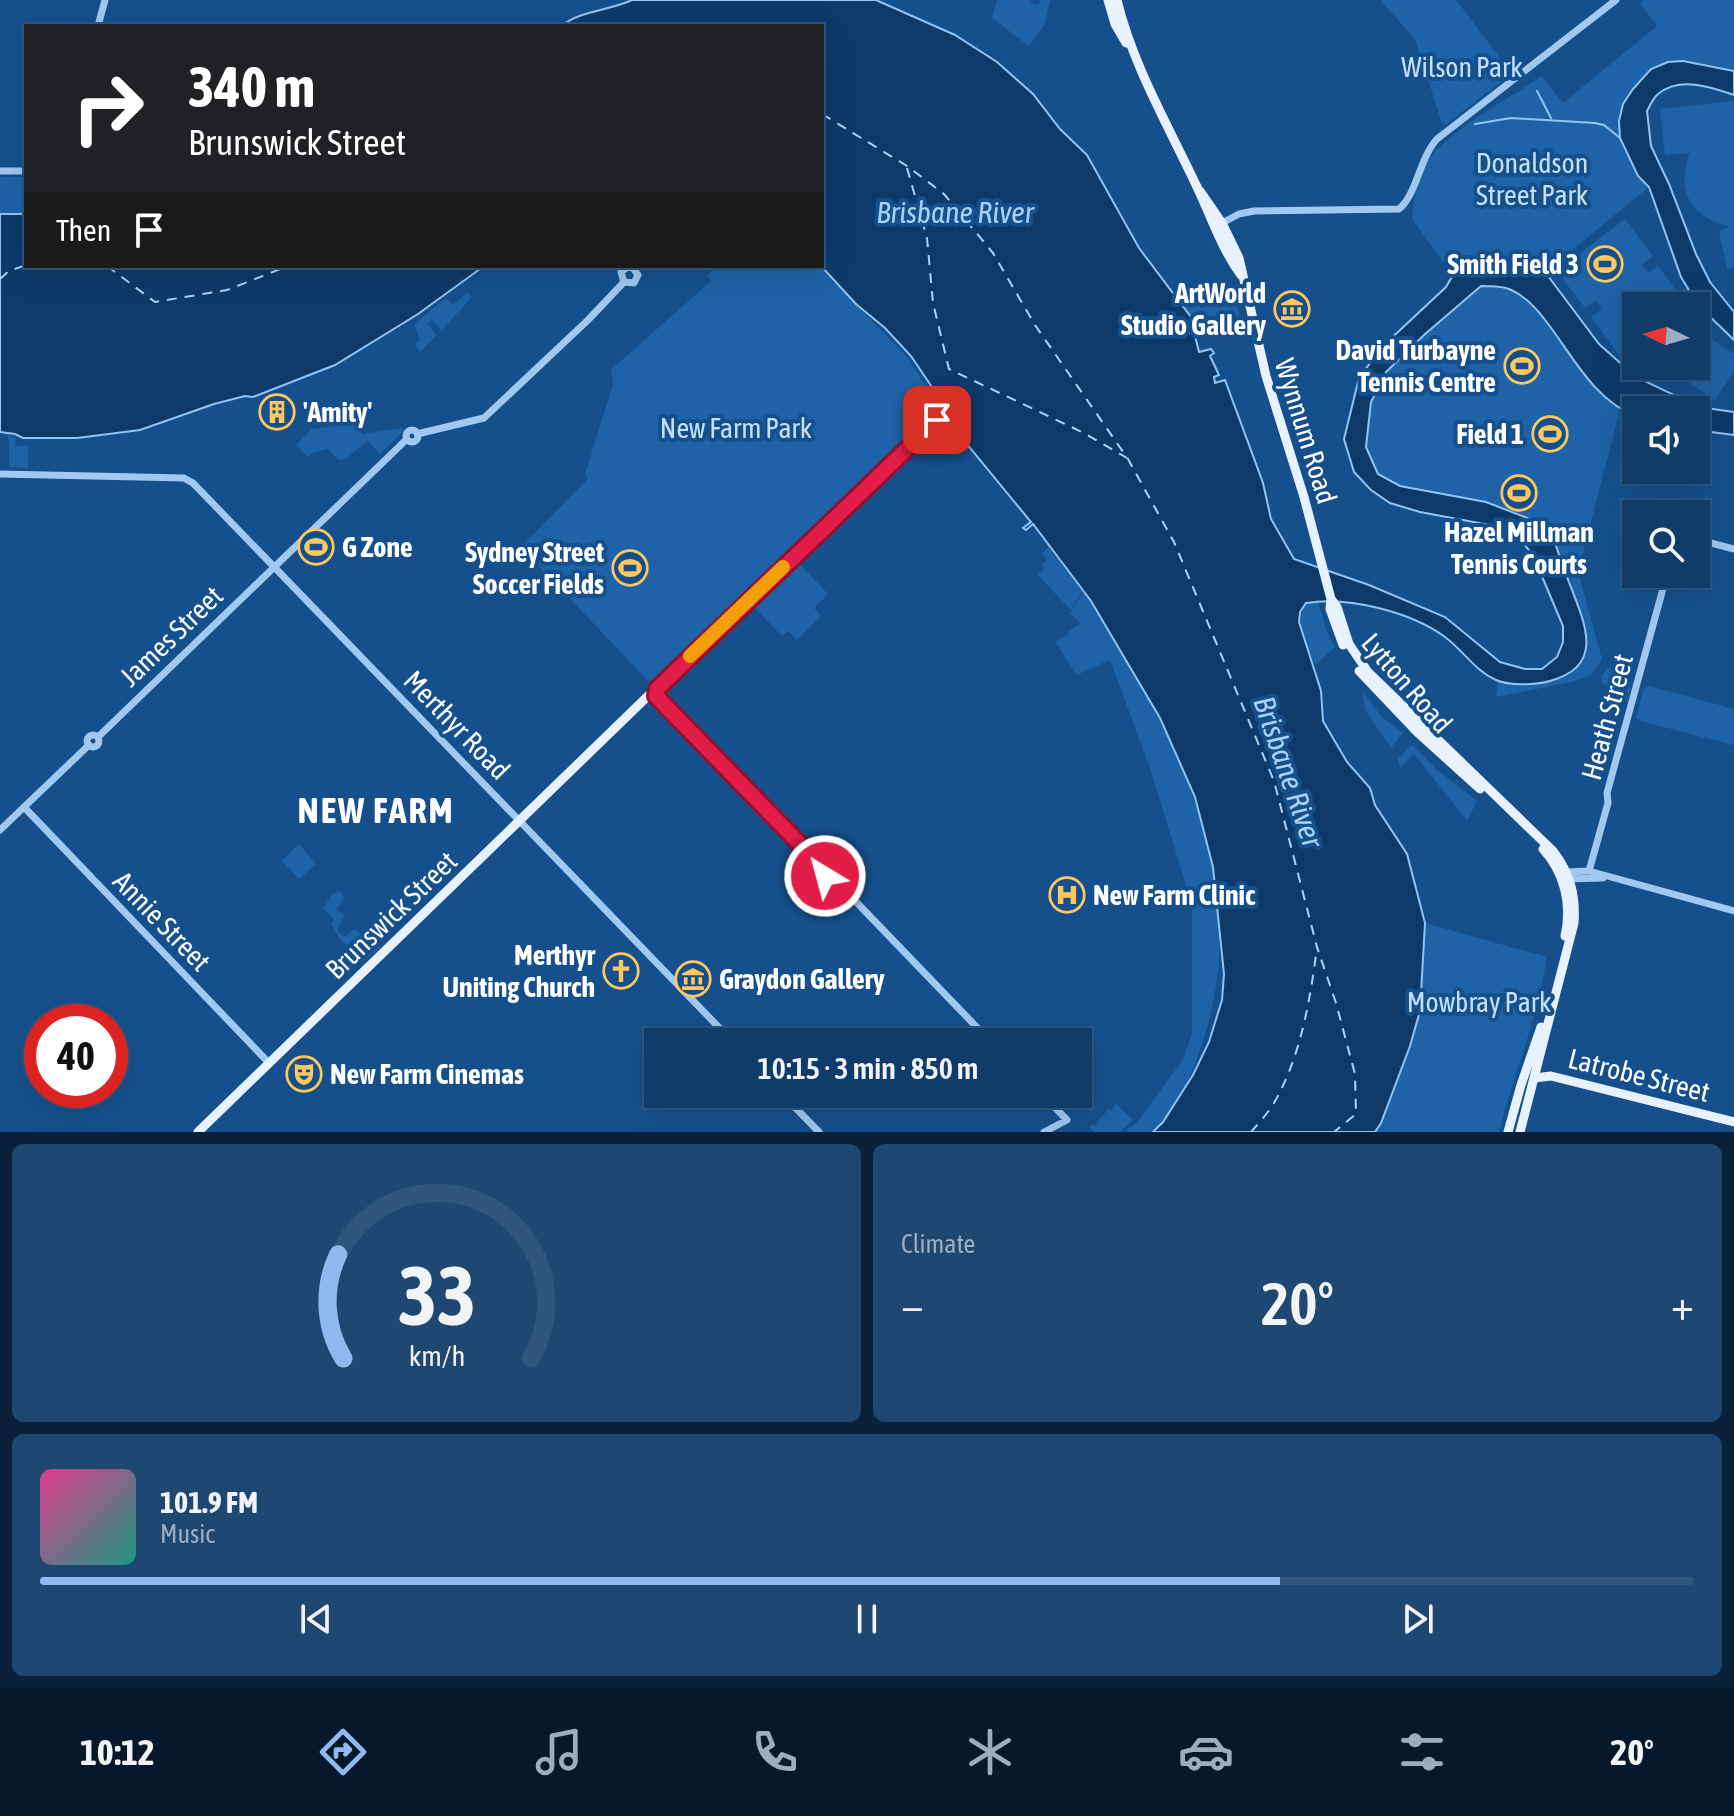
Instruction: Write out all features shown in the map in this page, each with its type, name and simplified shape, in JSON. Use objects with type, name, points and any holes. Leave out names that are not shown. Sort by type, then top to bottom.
[{"type":"main road","name":"Wynnum Road","points":[[1108,0],[1115,24],[1134,56],[1241,275],[1266,376],[1304,497],[1333,607]]},
{"type":"main road","name":"Wynnum Road","points":[[1118,5],[1134,56]]},
{"type":"main road","points":[[1115,24],[1118,5]]},
{"type":"main road","name":"Brunswick Street","points":[[198,1132],[923,433]]},
{"type":"main road","name":"Lytton Road","points":[[1333,607],[1349,644],[1368,672],[1553,851],[1566,876]]},
{"type":"main road","points":[[1520,1132],[1574,923],[1574,898],[1566,876]]},
{"type":"main road","points":[[1508,1132],[1545,1016],[1567,931],[1566,876]]},
{"type":"main road","name":"Latrobe Street","points":[[1534,1078],[1546,1075],[1556,1077],[1734,1122]]},
{"type":"main road","points":[[1517,1099],[1534,1078]]},
{"type":"street","points":[[99,24],[105,0]]},
{"type":"street","points":[[1218,225],[1248,212],[1401,208],[1424,158],[1437,139],[1616,0]]},
{"type":"street","points":[[0,171],[24,171]]},
{"type":"street","name":"James Street","points":[[24,807],[89,745],[89,737],[98,737],[407,439],[409,431],[417,434],[484,418],[624,282]]},
{"type":"street","name":"Merthyr Road","points":[[0,474],[184,478],[193,483],[719,1028]]},
{"type":"street","points":[[1710,543],[1734,549]]},
{"type":"street","name":"Heath Street","points":[[1589,871],[1663,588]]},
{"type":"street","points":[[654,693],[827,872],[827,880],[835,880],[978,1028]]},
{"type":"street","points":[[0,830],[24,807]]},
{"type":"street","name":"Annie Street","points":[[24,807],[269,1063]]},
{"type":"street","points":[[1566,876],[1589,871],[1734,911]]},
{"type":"street","points":[[1566,876],[1606,878]]},
{"type":"street","points":[[796,1108],[819,1132]]},
{"type":"street","points":[[1044,1132],[1067,1120],[1055,1108]]},
{"type":"green space","points":[[997,0],[1030,0],[1038,4],[1041,0],[1050,0],[1045,24],[1029,46],[992,18]]},
{"type":"green space","name":"Wilson Park","points":[[1380,0],[1456,0],[1510,75],[1446,124],[1442,123],[1415,39]]},
{"type":"green space","name":"Donaldson Street Park","points":[[1644,0],[1734,0],[1734,71],[1683,61],[1651,69],[1625,99],[1638,176],[1649,187],[1545,272],[1525,262],[1465,266],[1453,275],[1412,219],[1418,186],[1427,162],[1456,133],[1542,76],[1563,103],[1657,26],[1640,3]]},
{"type":"green space","points":[[1734,101],[1734,267],[1727,269],[1719,231],[1730,227],[1705,217],[1690,200],[1684,179],[1690,153],[1665,155],[1660,109]]},
{"type":"green space","points":[[0,177],[24,177],[24,214],[0,214]]},
{"type":"green space","name":"Smith Field 3","points":[[1625,219],[1653,256],[1642,265],[1649,273],[1658,266],[1678,292],[1622,292],[1622,359],[1591,317],[1602,309],[1596,301],[1585,308],[1557,271]]},
{"type":"green space","name":"New Farm Park","points":[[714,268],[820,268],[907,357],[939,406],[656,683],[651,684],[521,547],[588,479],[585,474],[613,384],[611,370],[711,281],[707,275]]},
{"type":"green space","points":[[1481,285],[1505,288],[1522,296],[1542,317],[1585,377],[1620,410],[1578,572],[1602,659],[1592,674],[1576,681],[1496,697],[1498,681],[1540,684],[1570,675],[1583,620],[1564,570],[1486,502],[1400,486],[1377,474],[1366,447],[1370,402],[1386,373]]},
{"type":"green space","points":[[467,292],[472,297],[442,330],[432,320],[427,324],[437,335],[420,352],[415,344],[420,339],[414,324],[446,298],[453,305]]},
{"type":"green space","points":[[1235,294],[1240,317],[1197,325],[1183,307]]},
{"type":"green space","points":[[1710,338],[1734,354],[1734,371],[1715,400],[1685,380],[1710,380]]},
{"type":"green space","points":[[360,423],[362,434],[402,428],[404,431],[380,454],[368,441],[345,459],[339,460],[328,449],[314,452],[308,457],[296,445],[312,429]]},
{"type":"green space","points":[[7,435],[16,438],[15,446],[28,446],[28,468],[9,467]]},
{"type":"green space","points":[[1048,547],[1082,591],[1071,610],[1038,575],[1045,568],[1042,565],[1047,559],[1042,554]]},
{"type":"green space","points":[[798,562],[828,594],[814,608],[821,616],[797,640],[789,631],[782,636],[753,606]]},
{"type":"green space","points":[[1083,592],[1126,657],[1182,768],[1211,858],[1218,904],[1219,951],[1214,999],[1201,1047],[1182,1092],[1153,1132],[1125,1132],[1138,1121],[1182,1061],[1192,1034],[1192,905],[1152,774],[1111,662],[1109,660],[1077,675],[1055,642],[1081,623],[1070,613]]},
{"type":"green space","points":[[1318,601],[1326,630],[1335,647],[1315,665],[1302,634],[1301,618],[1306,603]]},
{"type":"green space","points":[[1608,669],[1631,687],[1627,702],[1622,702],[1601,680]]},
{"type":"green space","points":[[1649,686],[1734,709],[1734,745],[1640,721],[1636,717],[1644,688]]},
{"type":"green space","points":[[1363,692],[1382,717],[1403,733],[1391,748],[1365,710]]},
{"type":"green space","points":[[1410,746],[1477,801],[1467,821],[1414,754],[1400,768],[1398,759]]},
{"type":"green space","points":[[299,844],[316,864],[299,879],[282,861]]},
{"type":"green space","points":[[339,891],[344,898],[336,910],[345,914],[337,930],[344,937],[354,929],[360,933],[367,931],[368,942],[381,947],[363,962],[341,940],[331,923],[334,919],[323,908]]},
{"type":"green space","name":"Mowbray Park","points":[[1425,923],[1547,957],[1538,1002],[1499,1132],[1375,1132],[1410,1046],[1420,1011]]},
{"type":"green space","points":[[1115,1103],[1133,1120],[1120,1132],[1094,1132],[1091,1125],[1098,1125],[1096,1122],[1109,1109],[1112,1111]]},
{"type":"water","name":"Brisbane River","points":[[632,0],[876,0],[955,35],[997,62],[1033,94],[1060,129],[1087,155],[1139,248],[1197,325],[1189,330],[1190,333],[1194,332],[1199,352],[1211,349],[1214,353],[1210,356],[1219,375],[1214,377],[1215,383],[1225,380],[1263,483],[1271,519],[1294,559],[1369,585],[1445,617],[1500,662],[1525,669],[1542,669],[1557,657],[1563,642],[1563,626],[1533,555],[1519,538],[1500,527],[1420,512],[1390,503],[1371,490],[1354,472],[1344,439],[1359,378],[1383,346],[1446,287],[1453,275],[1465,266],[1491,257],[1525,262],[1545,272],[1599,344],[1622,365],[1622,380],[1642,380],[1676,396],[1622,396],[1622,409],[1615,405],[1597,389],[1538,311],[1523,297],[1506,288],[1481,286],[1386,372],[1371,402],[1366,447],[1378,474],[1400,486],[1486,502],[1548,526],[1579,608],[1586,638],[1580,664],[1568,674],[1550,681],[1515,684],[1489,676],[1445,637],[1397,613],[1359,604],[1323,601],[1306,603],[1300,612],[1299,622],[1321,691],[1323,721],[1347,762],[1370,788],[1375,805],[1407,854],[1425,923],[1420,1011],[1410,1046],[1375,1132],[1153,1132],[1163,1122],[1193,1075],[1209,1042],[1222,1000],[1224,974],[1213,867],[1195,797],[1160,718],[1091,601],[1033,524],[1026,530],[1023,528],[1031,522],[961,437],[948,419],[946,408],[911,356],[823,268],[824,24],[564,24]]},
{"type":"water","points":[[1683,61],[1734,71],[1734,95],[1696,85],[1676,85],[1658,94],[1647,111],[1651,146],[1696,254],[1710,282],[1734,312],[1734,340],[1710,317],[1710,292],[1690,292],[1681,277],[1649,187],[1638,176],[1620,138],[1619,121],[1623,104],[1651,69],[1668,62]]},
{"type":"water","points":[[0,214],[24,214],[24,268],[481,268],[418,314],[335,365],[253,397],[214,404],[140,430],[77,438],[23,438],[0,432]]},
{"type":"water","name":"Brisbane River","points":[[1710,409],[1734,412],[1734,435],[1710,432]]},
{"type":"waterway","points":[[1537,91],[1551,118]]},
{"type":"waterway","points":[[1475,124],[1511,118],[1595,123],[1604,125],[1620,138]]},
{"type":"ferry route","points":[[824,115],[907,166],[944,194],[993,253],[1035,325],[1128,459],[1174,542],[1274,781],[1317,947],[1336,1003],[1355,1074],[1356,1114],[1334,1132]]},
{"type":"ferry route","points":[[907,168],[927,238],[933,303],[949,369],[1084,433],[1127,458]]},
{"type":"ferry route","points":[[0,279],[9,271],[24,266]]},
{"type":"ferry route","points":[[110,268],[155,302],[227,290],[283,268]]},
{"type":"ferry route","points":[[1251,1132],[1274,1103],[1298,1047],[1317,948]]},
{"type":"slow traffic","points":[[690,656],[783,567]]},
{"type":"place","name":"Smith Field 3","points":[[1605,264]]},
{"type":"place","name":"ArtWorld Studio Gallery","points":[[1292,309]]},
{"type":"place","name":"David Turbayne Tennis Centre","points":[[1522,366]]},
{"type":"place","name":"'Amity'","points":[[277,412]]},
{"type":"place","name":"Field 1","points":[[1550,434]]},
{"type":"place","name":"Hazel Millman Tennis Courts","points":[[1519,493]]},
{"type":"place","name":"G Zone","points":[[316,547]]},
{"type":"place","name":"Sydney Street Soccer Fields","points":[[630,568]]},
{"type":"place","name":"New Farm Clinic","points":[[1067,895]]},
{"type":"place","name":"Merthyr Uniting Church","points":[[621,971]]},
{"type":"place","name":"Graydon Gallery","points":[[693,979]]},
{"type":"place","name":"New Farm Cinemas","points":[[304,1074]]},
{"type":"district","name":"NEW FARM","points":[[376,810]]},
{"type":"route","points":[[825,876],[827,872],[656,696],[657,689],[937,420]]}]
